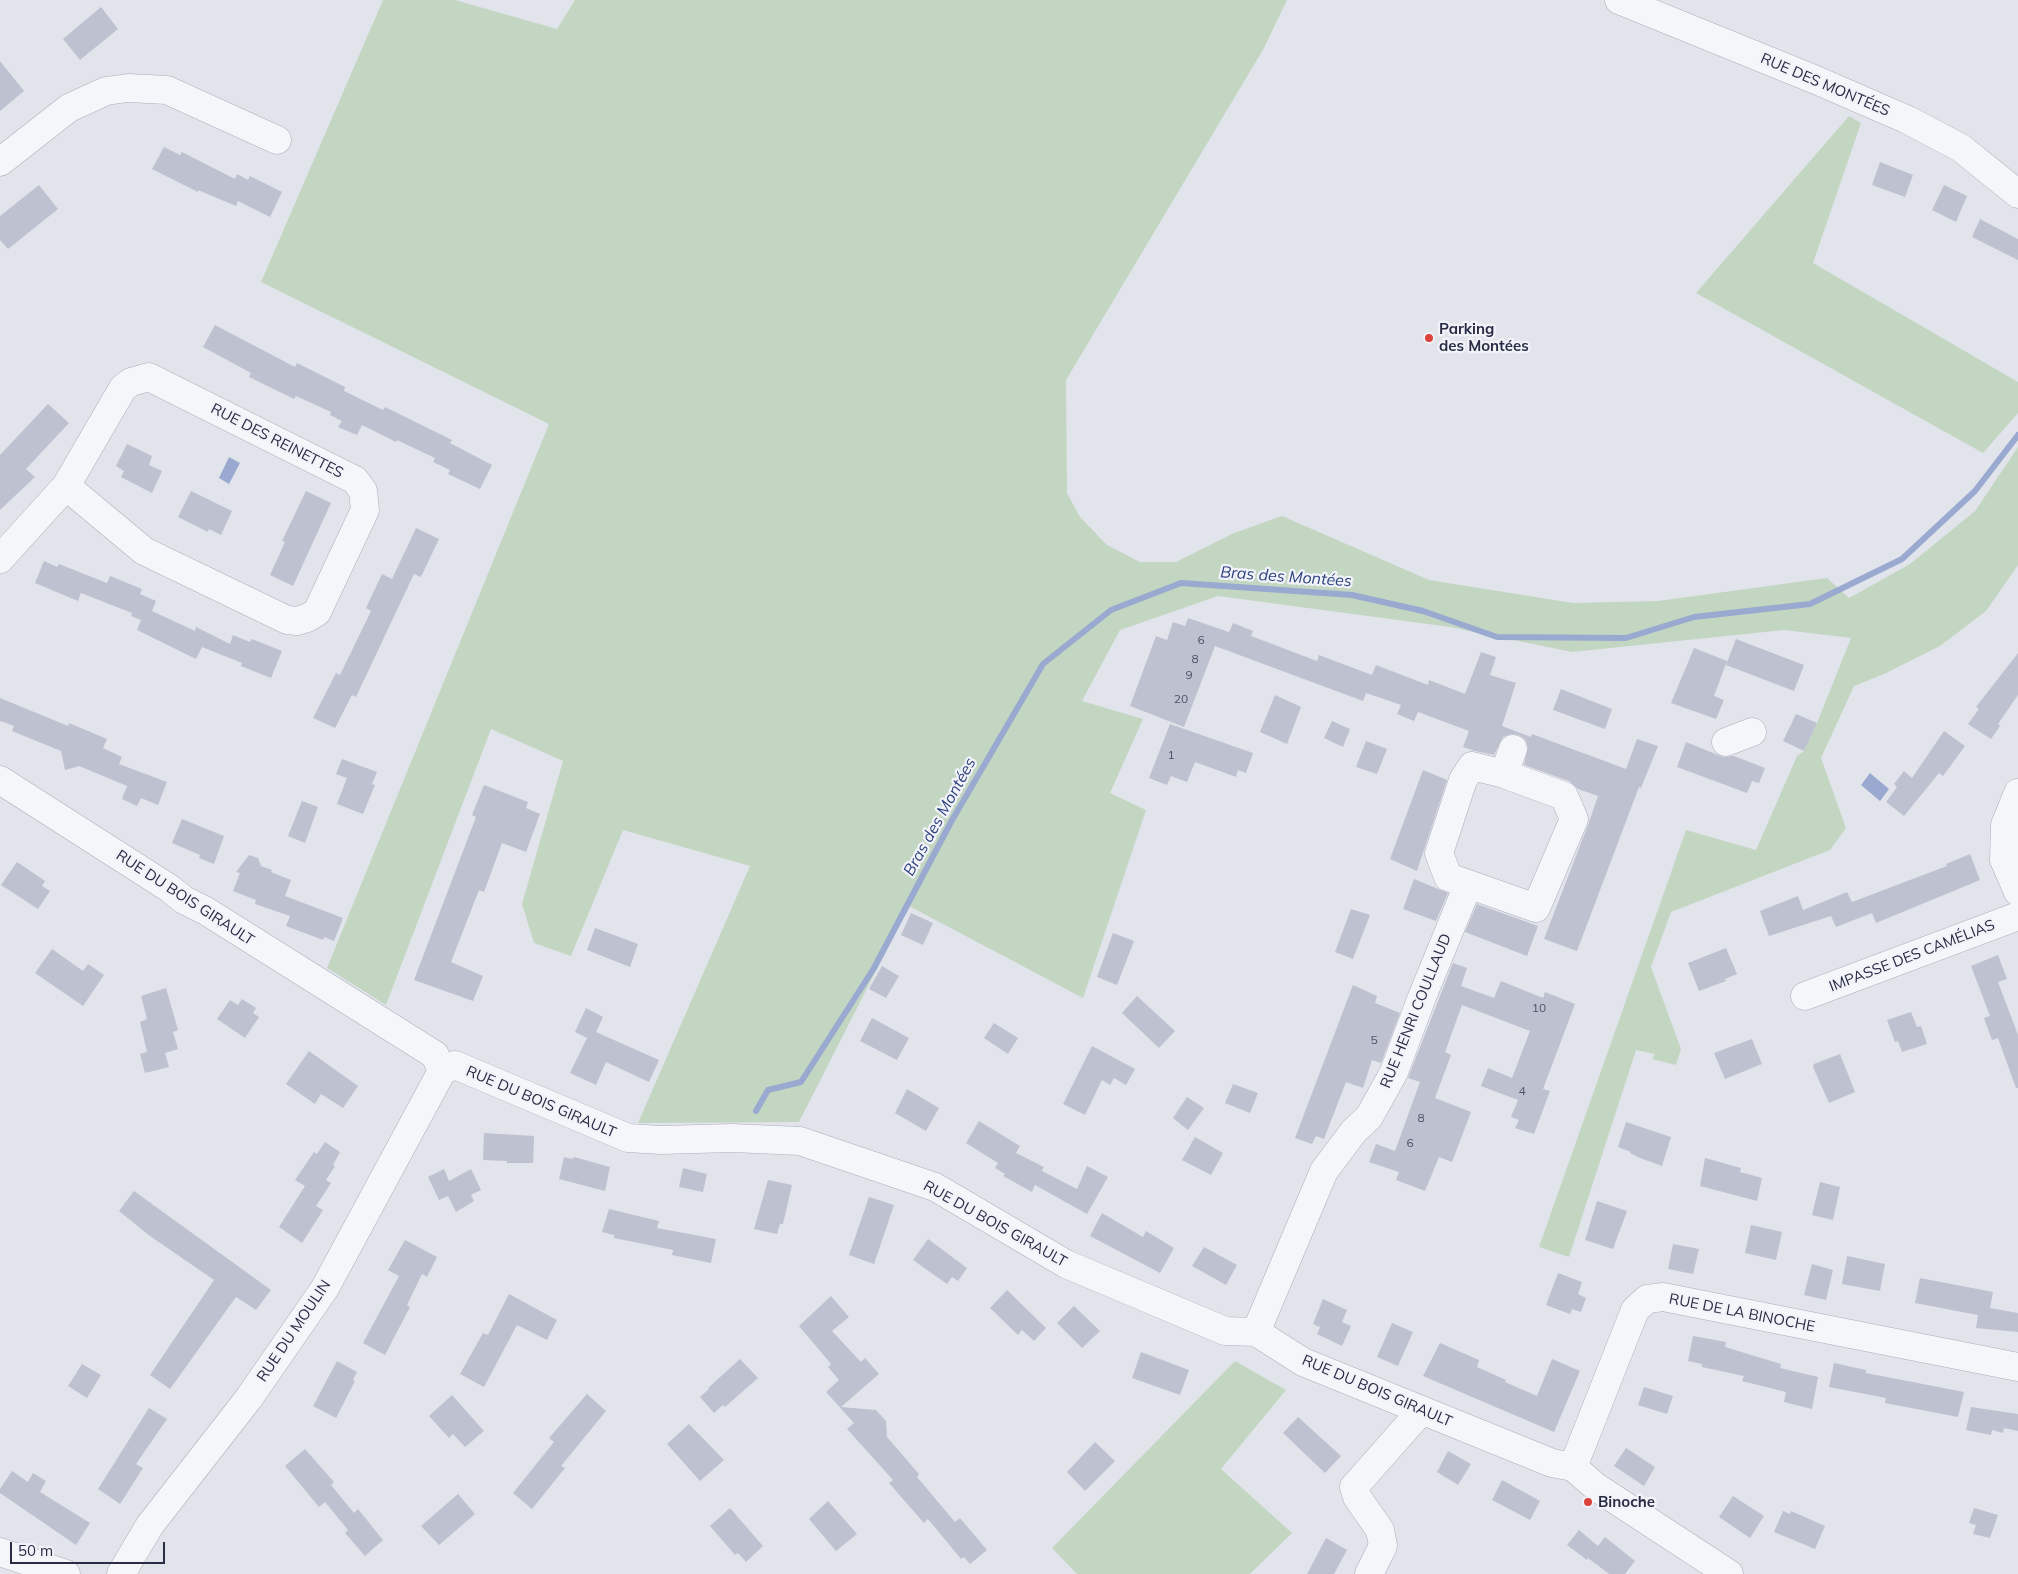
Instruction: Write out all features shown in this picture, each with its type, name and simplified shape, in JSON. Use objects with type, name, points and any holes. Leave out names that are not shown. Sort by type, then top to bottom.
[{"type":"street","name":"RUE DES MONTÉES","points":[[1620,0],[1816,80],[1908,120],[1961,148],[2018,194]]},
{"type":"street","points":[[0,162],[69,108],[106,91],[128,88],[167,90],[277,140]]},
{"type":"street","name":"RUE DES REINETTES","points":[[0,559],[66,486],[123,388],[131,382],[149,377],[355,480],[363,491],[365,510],[316,612],[307,618],[297,621],[287,620],[144,551],[66,486]]},
{"type":"street","points":[[1726,742],[1752,732]]},
{"type":"street","points":[[1504,774],[1513,749]]},
{"type":"street","points":[[1472,766],[1504,774],[1564,796],[1574,819],[1536,908],[1468,885],[1448,877],[1439,852],[1463,780],[1472,766]]},
{"type":"street","name":"RUE DU BOIS GIRAULT","points":[[0,780],[169,888],[184,900],[435,1056],[442,1071],[455,1065],[628,1138],[661,1140],[732,1138],[800,1141],[935,1187],[1066,1264],[1225,1331],[1256,1332],[1303,1362],[1552,1463],[1573,1467],[1596,1487],[1729,1574]]},
{"type":"street","points":[[2018,793],[2005,825],[2004,860],[2018,892]]},
{"type":"street","name":"RUE HENRI COULLAUD","points":[[1256,1332],[1324,1171],[1354,1131],[1369,1117],[1394,1072],[1422,997],[1468,885]]},
{"type":"street","name":"IMPASSE DES CAMÉLIAS","points":[[1805,996],[2018,916]]},
{"type":"street","name":"RUE DU MOULIN","points":[[121,1574],[150,1524],[249,1398],[325,1288],[442,1071]]},
{"type":"street","name":"RUE DE LA BINOCHE","points":[[1573,1467],[1635,1310],[1647,1299],[1663,1297],[2018,1367]]},
{"type":"street","points":[[1369,1574],[1383,1546],[1380,1530],[1357,1497],[1354,1487],[1422,1410]]},
{"type":"street","points":[[0,1552],[66,1574]]},
{"type":"green space","points":[[383,0],[455,0],[557,29],[575,0],[1287,0],[1264,48],[1066,380],[1067,493],[1080,517],[1107,545],[1140,562],[1176,562],[1234,533],[1282,516],[1429,580],[1573,603],[1658,601],[1827,578],[1849,598],[1910,564],[1975,511],[2018,447],[2018,565],[1986,611],[1940,646],[1884,674],[1854,686],[1821,758],[1846,828],[1830,850],[1671,912],[1651,967],[1681,1049],[1676,1065],[1652,1059],[1655,1054],[1636,1050],[1569,1257],[1539,1247],[1686,830],[1756,850],[1797,756],[1804,751],[1817,723],[1851,638],[1784,630],[1572,652],[1450,627],[1218,596],[1120,630],[1082,701],[1143,719],[1110,793],[1146,810],[1083,998],[909,906],[799,1122],[638,1123],[750,866],[623,830],[571,956],[534,943],[522,904],[563,761],[491,729],[386,1005],[327,968],[549,424],[261,282]]},
{"type":"green space","points":[[1849,116],[1861,123],[1813,263],[2018,382],[2018,413],[1983,453],[1696,293]]},
{"type":"green space","points":[[1235,1361],[1286,1390],[1221,1469],[1292,1533],[1250,1574],[1077,1574],[1052,1548]]},
{"type":"water","points":[[229,457],[240,463],[229,484],[219,478]]},
{"type":"water","points":[[1870,773],[1889,789],[1880,801],[1861,785]]},
{"type":"building","points":[[101,7],[118,29],[80,60],[63,39]]},
{"type":"building","points":[[0,61],[24,91],[0,111]]},
{"type":"building","points":[[164,147],[180,155],[182,152],[235,179],[237,174],[248,180],[250,176],[282,192],[270,217],[238,201],[236,206],[198,190],[198,192],[152,169]]},
{"type":"building","points":[[1880,162],[1913,175],[1905,197],[1872,185]]},
{"type":"building","points":[[39,185],[58,209],[8,249],[0,240],[0,216]]},
{"type":"building","points":[[1944,185],[1967,196],[1956,222],[1932,210]]},
{"type":"building","points":[[1980,219],[2018,239],[2018,260],[1972,237]]},
{"type":"building","points":[[215,325],[295,367],[297,363],[345,387],[344,391],[383,410],[385,407],[452,440],[450,443],[492,465],[480,489],[448,474],[450,470],[433,462],[435,458],[362,425],[357,435],[338,427],[342,421],[330,415],[331,412],[296,396],[294,399],[249,377],[251,373],[203,347]]},
{"type":"building","points":[[48,404],[69,423],[26,469],[35,477],[0,510],[0,455]]},
{"type":"building","points":[[127,444],[152,456],[149,465],[162,471],[152,493],[121,477],[124,471],[116,466]]},
{"type":"building","points":[[191,491],[232,511],[221,535],[209,529],[208,532],[178,517]]},
{"type":"building","points":[[306,491],[331,503],[293,586],[270,575],[285,542],[282,541]]},
{"type":"building","points":[[416,528],[439,539],[421,577],[414,574],[356,697],[352,695],[335,728],[313,718],[336,673],[340,675],[371,611],[366,608],[382,574],[392,579]]},
{"type":"building","points":[[44,561],[57,567],[59,564],[107,583],[110,576],[142,589],[140,594],[156,601],[152,611],[195,631],[196,627],[230,644],[233,635],[250,642],[252,639],[282,651],[271,678],[241,666],[242,663],[202,647],[196,659],[137,630],[141,620],[131,616],[132,613],[81,593],[78,601],[35,583]]},
{"type":"building","points":[[1188,618],[1229,632],[1233,623],[1253,631],[1251,636],[1317,661],[1319,655],[1372,675],[1376,665],[1428,685],[1429,680],[1465,694],[1481,652],[1496,657],[1490,675],[1516,683],[1502,726],[1531,737],[1532,734],[1626,769],[1637,739],[1658,746],[1641,788],[1639,787],[1577,951],[1544,939],[1598,796],[1578,789],[1569,781],[1524,765],[1528,747],[1525,739],[1519,735],[1511,734],[1503,737],[1494,755],[1475,751],[1463,747],[1469,731],[1418,712],[1414,721],[1397,714],[1401,705],[1366,693],[1363,701],[1215,646],[1184,727],[1130,706],[1156,636],[1167,640],[1173,622],[1185,626]]},
{"type":"building","points":[[1736,639],[1804,665],[1794,691],[1726,665]]},
{"type":"building","points":[[1694,648],[1727,661],[1714,696],[1724,700],[1716,719],[1671,703]]},
{"type":"building","points":[[2018,653],[2018,695],[1998,724],[2000,726],[1991,739],[1968,724],[1979,709],[1976,707]]},
{"type":"building","points":[[1561,689],[1612,709],[1605,729],[1553,710]]},
{"type":"building","points":[[1275,695],[1301,707],[1287,744],[1260,732]]},
{"type":"building","points":[[0,698],[68,726],[69,723],[107,739],[103,748],[122,757],[119,764],[167,782],[158,805],[141,798],[137,806],[122,799],[127,786],[79,766],[65,770],[61,751],[12,731],[14,726],[0,721]]},
{"type":"building","points":[[1796,714],[1817,723],[1804,751],[1783,741]]},
{"type":"building","points":[[1332,721],[1350,729],[1343,747],[1324,738]]},
{"type":"building","points":[[1170,724],[1253,753],[1246,773],[1238,770],[1236,777],[1195,762],[1187,782],[1171,776],[1167,785],[1149,778]]},
{"type":"building","points":[[1944,731],[1965,746],[1943,776],[1939,773],[1904,816],[1886,802],[1897,787],[1894,784],[1904,771],[1912,778]]},
{"type":"building","points":[[1366,741],[1387,749],[1377,774],[1356,767]]},
{"type":"building","points":[[1686,742],[1723,757],[1734,756],[1765,768],[1759,783],[1752,781],[1747,793],[1677,767]]},
{"type":"building","points":[[342,759],[377,772],[372,784],[375,785],[363,814],[337,804],[347,778],[336,774]]},
{"type":"building","points":[[1423,770],[1447,780],[1417,871],[1390,859]]},
{"type":"building","points":[[484,785],[528,802],[526,808],[540,814],[526,852],[502,843],[484,892],[479,890],[451,962],[483,976],[473,1001],[414,980],[476,817],[472,815]]},
{"type":"building","points":[[302,801],[318,807],[305,843],[288,836]]},
{"type":"building","points":[[182,819],[224,836],[214,864],[199,858],[200,855],[172,843]]},
{"type":"building","points":[[1970,854],[1980,880],[1876,923],[1872,913],[1836,927],[1831,916],[1769,936],[1760,911],[1798,896],[1803,910],[1847,892],[1852,902],[1947,866],[1946,864]]},
{"type":"building","points":[[249,855],[258,858],[261,866],[272,870],[271,872],[291,880],[285,896],[343,918],[334,941],[324,937],[323,940],[286,926],[290,916],[255,904],[256,900],[233,891],[240,873],[236,872]]},
{"type":"building","points":[[17,862],[45,881],[42,886],[50,891],[38,909],[1,885]]},
{"type":"building","points":[[1414,879],[1448,893],[1436,921],[1403,909]]},
{"type":"building","points":[[1477,904],[1538,926],[1527,956],[1465,932]]},
{"type":"building","points":[[1351,909],[1370,915],[1353,959],[1335,952]]},
{"type":"building","points":[[911,913],[933,923],[923,945],[901,935]]},
{"type":"building","points":[[595,928],[638,944],[630,967],[587,950]]},
{"type":"building","points":[[1113,933],[1134,941],[1117,985],[1097,977]]},
{"type":"building","points":[[1726,948],[1737,974],[1725,979],[1726,981],[1699,991],[1688,963]]},
{"type":"building","points":[[52,949],[83,971],[88,964],[104,975],[83,1006],[35,973]]},
{"type":"building","points":[[1998,955],[2007,979],[1998,982],[2018,1035],[2018,1088],[2016,1088],[1998,1038],[1992,1040],[1984,1018],[1990,1016],[1971,966]]},
{"type":"building","points":[[1453,963],[1467,968],[1461,986],[1494,998],[1501,981],[1543,998],[1545,992],[1575,1004],[1543,1089],[1550,1091],[1534,1134],[1515,1128],[1519,1120],[1511,1117],[1518,1100],[1481,1086],[1488,1068],[1512,1078],[1530,1031],[1462,1005],[1445,1052],[1451,1055],[1435,1098],[1471,1112],[1452,1162],[1439,1157],[1425,1191],[1396,1180],[1399,1172],[1369,1162],[1376,1144],[1395,1151],[1420,1082],[1408,1078]]},
{"type":"building","points":[[882,966],[899,976],[886,998],[869,989]]},
{"type":"building","points":[[1353,985],[1377,996],[1375,1003],[1400,1013],[1381,1063],[1372,1060],[1363,1088],[1346,1082],[1324,1139],[1316,1136],[1312,1144],[1295,1138]]},
{"type":"building","points":[[166,988],[178,1030],[173,1032],[178,1049],[165,1053],[169,1067],[145,1073],[140,1054],[147,1052],[140,1022],[147,1019],[141,996]]},
{"type":"building","points":[[1137,996],[1175,1031],[1159,1048],[1122,1013]]},
{"type":"building","points":[[242,999],[256,1008],[253,1013],[259,1017],[245,1038],[217,1019],[230,1000],[238,1005]]},
{"type":"building","points":[[586,1008],[603,1017],[596,1032],[659,1060],[649,1082],[606,1062],[596,1085],[570,1073],[587,1038],[575,1032]]},
{"type":"building","points":[[1911,1012],[1917,1027],[1921,1026],[1927,1044],[1902,1052],[1898,1041],[1895,1042],[1887,1020]]},
{"type":"building","points":[[872,1018],[909,1038],[897,1060],[860,1041]]},
{"type":"building","points":[[994,1023],[1018,1038],[1008,1054],[984,1038]]},
{"type":"building","points":[[1752,1039],[1762,1064],[1725,1079],[1714,1053]]},
{"type":"building","points":[[1092,1046],[1135,1069],[1126,1085],[1114,1078],[1110,1085],[1102,1080],[1085,1115],[1063,1104]]},
{"type":"building","points":[[309,1051],[358,1086],[343,1108],[321,1094],[315,1104],[286,1084]]},
{"type":"building","points":[[1840,1054],[1855,1092],[1829,1103],[1813,1067],[1814,1064]]},
{"type":"building","points":[[1233,1084],[1258,1093],[1250,1113],[1225,1103]]},
{"type":"building","points":[[907,1089],[939,1108],[926,1131],[895,1113]]},
{"type":"building","points":[[1187,1097],[1204,1108],[1188,1130],[1173,1118]]},
{"type":"building","points":[[979,1121],[1020,1146],[1016,1153],[1044,1167],[1042,1171],[1077,1189],[1087,1166],[1108,1177],[1087,1214],[1035,1185],[1032,1192],[1003,1176],[1005,1174],[995,1168],[998,1163],[966,1143]]},
{"type":"building","points":[[1626,1122],[1671,1137],[1662,1166],[1618,1147]]},
{"type":"building","points":[[484,1133],[534,1136],[533,1163],[507,1163],[507,1161],[483,1160]]},
{"type":"building","points":[[1195,1137],[1223,1153],[1211,1175],[1182,1160]]},
{"type":"building","points":[[325,1142],[340,1152],[333,1165],[335,1166],[326,1180],[331,1183],[316,1206],[323,1210],[302,1243],[279,1227],[305,1186],[295,1180],[314,1152],[317,1154]]},
{"type":"building","points":[[564,1157],[572,1159],[574,1157],[610,1167],[605,1191],[559,1179]]},
{"type":"building","points":[[1705,1158],[1741,1168],[1740,1172],[1762,1178],[1757,1201],[1700,1186]]},
{"type":"building","points":[[683,1168],[707,1174],[703,1192],[679,1187]]},
{"type":"building","points":[[444,1169],[449,1181],[471,1169],[481,1190],[471,1195],[474,1201],[456,1212],[448,1196],[439,1200],[428,1177]]},
{"type":"building","points":[[768,1180],[792,1185],[783,1224],[780,1224],[777,1234],[754,1229]]},
{"type":"building","points":[[1820,1182],[1840,1187],[1833,1220],[1812,1215]]},
{"type":"building","points":[[134,1191],[271,1290],[256,1310],[236,1297],[170,1389],[150,1375],[214,1280],[150,1236],[119,1211]]},
{"type":"building","points":[[869,1197],[894,1205],[874,1264],[849,1255]]},
{"type":"building","points":[[1597,1201],[1627,1211],[1613,1249],[1585,1240]]},
{"type":"building","points":[[609,1209],[659,1221],[657,1228],[716,1239],[711,1263],[672,1255],[673,1250],[614,1238],[614,1235],[602,1232]]},
{"type":"building","points":[[1102,1213],[1143,1237],[1146,1231],[1174,1248],[1160,1273],[1090,1236]]},
{"type":"building","points":[[1751,1225],[1782,1232],[1776,1260],[1745,1253]]},
{"type":"building","points":[[928,1239],[967,1268],[958,1281],[952,1277],[947,1284],[913,1260]]},
{"type":"building","points":[[405,1240],[437,1257],[427,1277],[422,1274],[407,1305],[410,1307],[385,1355],[363,1343],[399,1276],[388,1270]]},
{"type":"building","points":[[1673,1244],[1699,1249],[1693,1274],[1668,1269]]},
{"type":"building","points":[[1204,1247],[1237,1265],[1226,1285],[1192,1266]]},
{"type":"building","points":[[1847,1256],[1885,1264],[1880,1291],[1842,1284]]},
{"type":"building","points":[[1812,1264],[1833,1270],[1826,1300],[1804,1295]]},
{"type":"building","points":[[1558,1273],[1582,1282],[1578,1294],[1586,1298],[1581,1312],[1572,1309],[1570,1314],[1546,1305]]},
{"type":"building","points":[[1920,1278],[1993,1292],[1990,1308],[2018,1313],[2018,1332],[1976,1328],[1978,1315],[1915,1303]]},
{"type":"building","points":[[1007,1290],[1046,1328],[1034,1341],[1022,1330],[1018,1335],[990,1308]]},
{"type":"building","points":[[509,1294],[557,1320],[547,1340],[517,1325],[484,1387],[460,1374],[483,1333],[488,1335]]},
{"type":"building","points":[[831,1296],[849,1317],[832,1331],[861,1362],[865,1358],[879,1374],[841,1407],[876,1410],[886,1421],[887,1437],[919,1474],[917,1477],[955,1522],[960,1518],[987,1550],[970,1564],[964,1557],[961,1559],[928,1519],[924,1523],[889,1483],[893,1480],[847,1429],[854,1423],[826,1392],[839,1380],[828,1367],[831,1364],[799,1326]]},
{"type":"building","points":[[1323,1299],[1347,1310],[1342,1322],[1351,1326],[1342,1346],[1317,1334],[1320,1327],[1313,1324]]},
{"type":"building","points":[[1074,1306],[1100,1331],[1082,1348],[1057,1323]]},
{"type":"building","points":[[1392,1323],[1413,1332],[1398,1366],[1377,1357]]},
{"type":"building","points":[[1693,1336],[1726,1342],[1725,1347],[1781,1364],[1780,1368],[1818,1377],[1812,1409],[1784,1402],[1786,1392],[1742,1381],[1744,1376],[1702,1367],[1702,1364],[1688,1361]]},
{"type":"building","points":[[1440,1343],[1479,1360],[1477,1367],[1537,1396],[1552,1359],[1580,1371],[1554,1432],[1423,1376]]},
{"type":"building","points":[[1141,1352],[1189,1370],[1180,1395],[1132,1378]]},
{"type":"building","points":[[740,1359],[758,1378],[725,1407],[723,1405],[714,1413],[700,1397]]},
{"type":"building","points":[[337,1361],[357,1372],[353,1380],[355,1381],[336,1418],[313,1406]]},
{"type":"building","points":[[1834,1363],[1866,1370],[1866,1373],[1964,1392],[1958,1417],[1885,1403],[1886,1398],[1829,1387]]},
{"type":"building","points":[[82,1364],[101,1375],[87,1398],[68,1386]]},
{"type":"building","points":[[1644,1387],[1673,1396],[1667,1414],[1638,1405]]},
{"type":"building","points":[[587,1394],[606,1411],[561,1466],[565,1468],[532,1509],[513,1493],[554,1442],[549,1438]]},
{"type":"building","points":[[452,1395],[484,1431],[465,1447],[453,1434],[449,1438],[429,1416]]},
{"type":"building","points":[[1971,1407],[2018,1414],[2018,1431],[2004,1428],[2003,1433],[1992,1430],[1991,1435],[1966,1430]]},
{"type":"building","points":[[149,1408],[167,1419],[136,1464],[143,1468],[120,1504],[98,1489]]},
{"type":"building","points":[[1298,1417],[1341,1456],[1325,1473],[1283,1433]]},
{"type":"building","points":[[689,1424],[724,1460],[700,1481],[667,1444]]},
{"type":"building","points":[[1095,1442],[1115,1461],[1085,1491],[1067,1472]]},
{"type":"building","points":[[1626,1448],[1655,1467],[1644,1486],[1614,1466]]},
{"type":"building","points":[[305,1449],[334,1482],[331,1485],[354,1513],[358,1509],[383,1540],[365,1556],[345,1533],[348,1530],[325,1502],[319,1507],[285,1466]]},
{"type":"building","points":[[1448,1451],[1471,1464],[1458,1485],[1437,1472]]},
{"type":"building","points":[[12,1471],[28,1482],[33,1473],[46,1481],[40,1492],[90,1523],[76,1545],[0,1493],[0,1489]]},
{"type":"building","points":[[1502,1480],[1540,1501],[1530,1520],[1492,1500]]},
{"type":"building","points":[[458,1494],[475,1514],[439,1545],[421,1526]]},
{"type":"building","points":[[1733,1496],[1764,1516],[1750,1538],[1719,1517]]},
{"type":"building","points":[[828,1501],[857,1534],[836,1551],[809,1519]]},
{"type":"building","points":[[730,1508],[763,1546],[746,1562],[738,1553],[735,1555],[710,1526]]},
{"type":"building","points":[[1974,1508],[1998,1515],[1990,1538],[1973,1534],[1976,1525],[1969,1523]]},
{"type":"building","points":[[1783,1511],[1790,1514],[1791,1511],[1825,1526],[1815,1549],[1774,1532]]},
{"type":"building","points":[[1579,1530],[1598,1546],[1605,1537],[1635,1561],[1625,1574],[1609,1574],[1567,1545]]},
{"type":"building","points":[[1326,1538],[1347,1550],[1334,1574],[1307,1574]]},
{"type":"waterway","name":"Bras des Montées","points":[[756,1111],[768,1090],[801,1082],[874,968],[951,822],[1043,664],[1111,610],[1181,583],[1352,595],[1423,611],[1497,637],[1626,638],[1694,617],[1810,604],[1902,559],[1975,491],[2018,435]]},
{"type":"place","name":"Parking des Montées","points":[[1429,338]]},
{"type":"place","name":"Binoche","points":[[1588,1502]]}]
